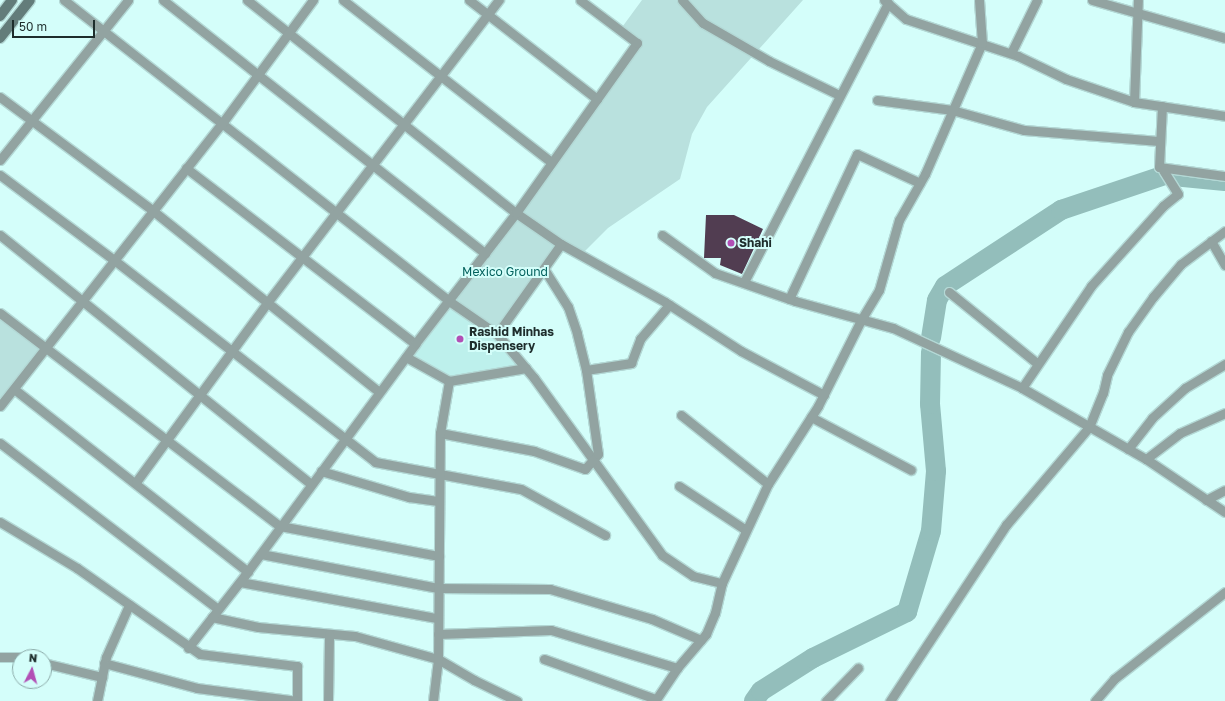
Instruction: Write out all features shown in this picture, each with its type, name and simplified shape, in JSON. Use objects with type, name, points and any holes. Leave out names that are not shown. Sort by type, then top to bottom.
[{"type":"main road","points":[[0,16],[12,0]]},
{"type":"main road","points":[[0,38],[30,0]]},
{"type":"street","points":[[64,0],[102,31],[223,122],[449,301],[497,334],[526,368],[662,555],[693,576],[722,583]]},
{"type":"street","points":[[0,160],[32,122],[102,31],[128,0]]},
{"type":"street","points":[[163,0],[485,252]]},
{"type":"street","points":[[247,0],[516,213],[561,244],[669,305],[741,351],[824,395]]},
{"type":"street","points":[[0,406],[83,301],[152,210],[223,122],[313,0]]},
{"type":"street","points":[[343,0],[551,162]]},
{"type":"street","points":[[469,0],[597,99]]},
{"type":"street","points":[[136,482],[267,303],[499,0]]},
{"type":"street","points":[[188,648],[248,572],[379,392],[516,213],[637,43],[580,0]]},
{"type":"street","points":[[682,0],[703,23],[769,61],[839,95]]},
{"type":"street","points":[[544,659],[656,700],[677,668],[701,640],[715,613],[722,583],[768,484],[811,418],[861,320],[879,290],[900,220],[920,183],[982,43],[979,0]]},
{"type":"street","points":[[1011,53],[1037,0]]},
{"type":"street","points":[[1092,0],[1225,38]]},
{"type":"street","points":[[1134,102],[1138,0]]},
{"type":"street","points":[[744,282],[886,2],[906,19],[1011,53],[1066,80],[1134,102],[1225,116]]},
{"type":"street","points":[[0,98],[152,210],[379,392]]},
{"type":"street","points":[[877,100],[952,110],[1024,130],[1159,141]]},
{"type":"street","points":[[1022,388],[1091,286],[1164,206],[1178,194],[1163,170],[1159,167],[1159,141],[1162,106]]},
{"type":"street","points":[[789,299],[856,154],[920,183]]},
{"type":"street","points":[[186,168],[415,344]]},
{"type":"street","points":[[1163,170],[1225,176]]},
{"type":"street","points":[[0,175],[114,260],[344,440],[375,462],[438,475],[521,489],[605,535]]},
{"type":"street","points":[[890,701],[1006,525],[1089,426],[1103,393],[1107,375],[1128,332],[1181,264],[1225,231]]},
{"type":"street","points":[[662,234],[715,273],[789,299],[894,328],[1022,388],[1146,459],[1225,512]]},
{"type":"street","points":[[0,235],[311,484]]},
{"type":"street","points":[[1211,241],[1225,264]]},
{"type":"street","points":[[497,334],[561,244]]},
{"type":"street","points":[[440,433],[534,451],[585,469],[593,460],[598,444],[586,370],[568,307],[544,269]]},
{"type":"street","points":[[949,292],[1038,364]]},
{"type":"street","points":[[586,370],[630,363],[640,339],[669,305]]},
{"type":"street","points":[[0,314],[280,526],[438,556]]},
{"type":"street","points":[[406,357],[449,381],[526,368]]},
{"type":"street","points":[[1128,449],[1152,418],[1185,388],[1225,364]]},
{"type":"street","points":[[433,701],[438,659],[438,475],[440,433],[449,381]]},
{"type":"street","points":[[14,389],[136,482],[248,572]]},
{"type":"street","points":[[1146,459],[1180,432],[1225,413]]},
{"type":"street","points":[[681,415],[768,484]]},
{"type":"street","points":[[811,418],[911,470]]},
{"type":"street","points":[[0,443],[218,609]]},
{"type":"street","points":[[321,471],[409,497],[438,501]]},
{"type":"street","points":[[679,486],[746,530]]},
{"type":"street","points":[[1206,500],[1225,490]]},
{"type":"street","points":[[0,522],[77,568],[188,648],[200,654],[297,666],[297,701],[197,688],[104,663]]},
{"type":"street","points":[[261,554],[438,588],[550,588],[652,620],[701,640]]},
{"type":"street","points":[[240,582],[437,618]]},
{"type":"street","points":[[1095,701],[1114,679],[1225,592]]},
{"type":"street","points":[[97,701],[104,663],[129,605]]},
{"type":"street","points":[[212,617],[258,627],[355,636],[438,659],[474,680],[517,701]]},
{"type":"street","points":[[438,634],[552,630],[677,668]]},
{"type":"street","points":[[328,701],[329,634]]},
{"type":"street","points":[[0,657],[12,657]]},
{"type":"street","points":[[52,665],[102,676]]},
{"type":"street","points":[[826,701],[858,668]]},
{"type":"shaded area","name":"Rashid Minhas Dispensery","points":[[449,302],[497,334],[526,368],[449,381],[406,357]]},
{"type":"green space","points":[[642,0],[803,0],[707,107],[692,134],[680,179],[608,228],[580,256],[518,213],[637,43],[620,30]]},
{"type":"green space","name":"Mexico Ground","points":[[516,214],[560,245],[495,333],[449,302]]},
{"type":"green space","points":[[0,314],[44,348],[0,407]]},
{"type":"building","name":"Shahi","points":[[706,215],[734,215],[763,229],[742,274],[720,265],[721,258],[704,258]]},
{"type":"waterway","points":[[931,338],[937,300],[945,286],[1061,210],[1162,176]]},
{"type":"waterway","points":[[1173,176],[1225,181]]},
{"type":"waterway","points":[[754,701],[761,691],[813,658],[907,612],[931,531],[936,471],[930,404],[931,352]]},
{"type":"place","name":"Shahi","points":[[731,243]]},
{"type":"place","name":"Rashid Minhas Dispensery","points":[[460,339]]}]
